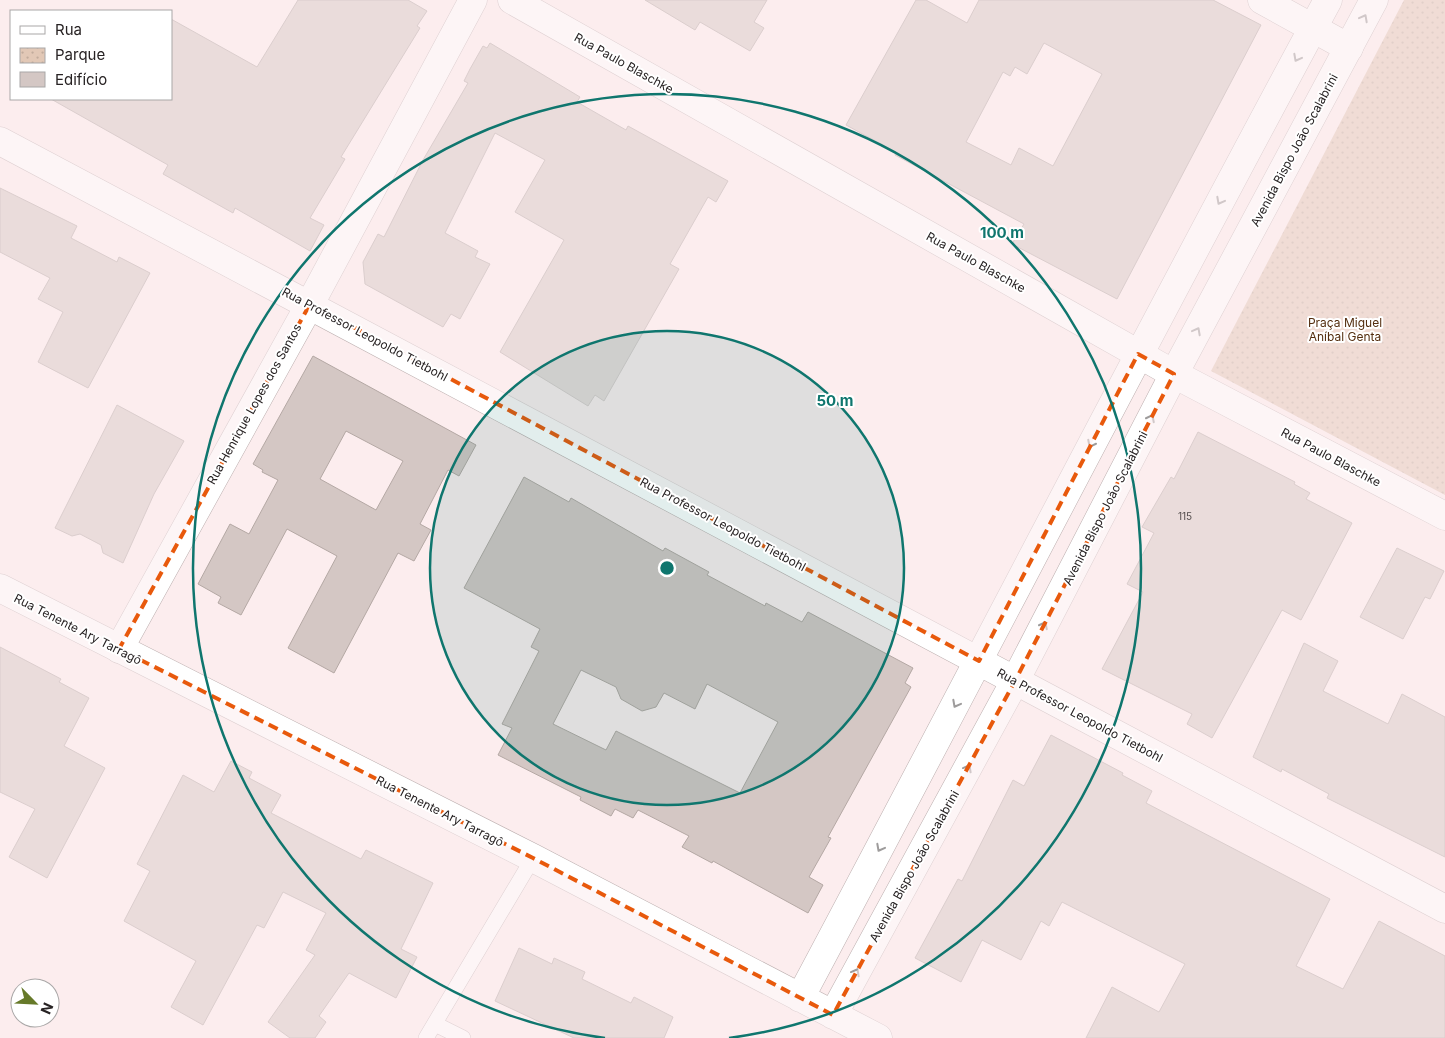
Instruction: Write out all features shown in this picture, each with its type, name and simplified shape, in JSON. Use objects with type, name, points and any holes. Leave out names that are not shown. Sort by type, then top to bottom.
[{"type":"street","name":"Rua Henrique Lopes dos Santos","points":[[118,649],[310,304],[474,0]]},
{"type":"street","name":"Rua Paulo Blaschke","points":[[512,0],[1174,374],[1445,516]]},
{"type":"street","points":[[1262,0],[1348,48]]},
{"type":"street","points":[[800,998],[979,661],[1138,354],[1328,0]]},
{"type":"street","name":"Avenida Bispo João Scalabrini","points":[[833,1015],[1015,681],[1174,374],[1374,0]]},
{"type":"street","name":"Rua Professor Leopoldo Tietbohl","points":[[0,141],[310,304],[1445,909]]},
{"type":"street","name":"Rua Tenente Ary Tarragô","points":[[0,588],[533,858],[878,1038]]},
{"type":"lane","points":[[426,1038],[533,858]]},
{"type":"lane","points":[[435,1024],[463,1038]]},
{"type":"highlighted area","points":[[310,304],[979,661],[1138,354],[1174,374],[1015,681],[833,1015],[533,858],[119,649]]},
{"type":"green space","name":"Praça Miguel Aníbal Genta","points":[[1404,0],[1445,0],[1445,495],[1211,371]]},
{"type":"building","points":[[298,0],[408,0],[427,11],[417,26],[420,28],[341,157],[345,159],[310,218],[324,225],[310,251],[235,208],[233,213],[163,174],[168,165],[53,100],[172,100],[172,20],[257,67]]},
{"type":"building","points":[[645,0],[767,0],[754,22],[764,28],[750,51],[700,22],[695,30]]},
{"type":"building","points":[[916,0],[926,0],[967,23],[979,0],[1213,0],[1261,25],[1117,299],[1012,244],[1024,224],[895,155],[896,152],[846,125]],"holes":[[[1044,43],[1102,74],[1053,166],[1019,148],[1011,165],[966,142],[1003,72],[1010,76],[1015,67],[1027,74]]]},
{"type":"building","points":[[490,43],[580,97],[577,102],[626,130],[628,126],[728,181],[716,202],[708,197],[670,264],[679,269],[604,401],[595,395],[588,406],[500,352],[564,240],[515,212],[545,160],[495,133],[445,233],[478,251],[475,257],[490,264],[460,319],[451,314],[443,327],[365,284],[363,262],[378,234],[384,237],[423,160],[468,83],[464,81],[470,69],[483,46],[487,48]]},
{"type":"building","points":[[0,188],[77,226],[71,238],[117,262],[119,257],[150,273],[88,388],[38,362],[63,312],[38,299],[50,278],[0,252]]},
{"type":"building","points":[[313,356],[476,445],[459,476],[448,470],[420,524],[431,530],[414,561],[398,553],[334,673],[288,648],[337,556],[287,529],[241,615],[218,603],[221,597],[198,584],[230,524],[249,534],[278,480],[262,472],[263,470],[253,464]],"holes":[[[346,431],[403,461],[376,510],[320,479]]]},
{"type":"building","points":[[117,405],[184,441],[154,494],[123,563],[103,553],[101,545],[80,534],[72,536],[55,528]]},
{"type":"building","points":[[1198,432],[1295,482],[1294,484],[1310,493],[1306,499],[1352,523],[1301,620],[1282,610],[1212,738],[1187,724],[1192,714],[1102,669],[1143,592],[1127,584],[1154,533],[1142,527],[1171,477],[1174,479]]},
{"type":"building","points":[[524,477],[569,502],[571,498],[663,551],[665,548],[709,572],[707,575],[765,606],[766,603],[802,622],[808,612],[913,668],[905,683],[911,687],[828,837],[831,838],[809,877],[823,885],[808,913],[713,861],[712,863],[682,847],[689,836],[638,810],[633,818],[615,809],[611,816],[580,800],[581,797],[498,755],[512,728],[502,724],[539,651],[531,647],[540,629],[464,588]],"holes":[[[581,670],[616,687],[621,699],[642,711],[656,707],[664,693],[695,709],[707,684],[778,722],[740,793],[616,731],[606,750],[553,724]]]},
{"type":"building","points":[[1397,548],[1444,571],[1430,599],[1425,597],[1403,639],[1360,617]]},
{"type":"building","points":[[1304,643],[1338,661],[1323,691],[1388,724],[1402,694],[1445,717],[1445,857],[1327,798],[1329,794],[1282,769],[1281,772],[1253,757]]},
{"type":"building","points":[[0,647],[61,679],[59,682],[89,698],[64,746],[105,768],[47,878],[9,857],[35,809],[0,792]]},
{"type":"building","points":[[1051,735],[1123,773],[1122,775],[1152,791],[1146,803],[1330,899],[1296,966],[1343,989],[1379,921],[1445,956],[1445,1038],[1086,1038],[1112,987],[1159,1012],[1185,964],[1062,902],[1049,926],[1041,921],[1021,960],[982,940],[961,982],[915,958],[958,879],[962,881],[1013,780],[1024,786]]},
{"type":"building","points":[[231,761],[252,772],[249,778],[281,795],[271,813],[361,859],[366,850],[433,883],[401,949],[417,957],[396,998],[349,973],[319,1016],[326,1022],[315,1038],[290,1038],[268,1022],[315,955],[306,950],[326,913],[283,892],[264,928],[257,925],[203,1025],[171,1007],[196,961],[124,921],[150,871],[137,864],[183,775],[214,792]]},
{"type":"building","points":[[519,948],[552,964],[554,958],[585,972],[582,979],[631,1003],[634,997],[673,1017],[664,1038],[574,1038],[495,1001]]}]
